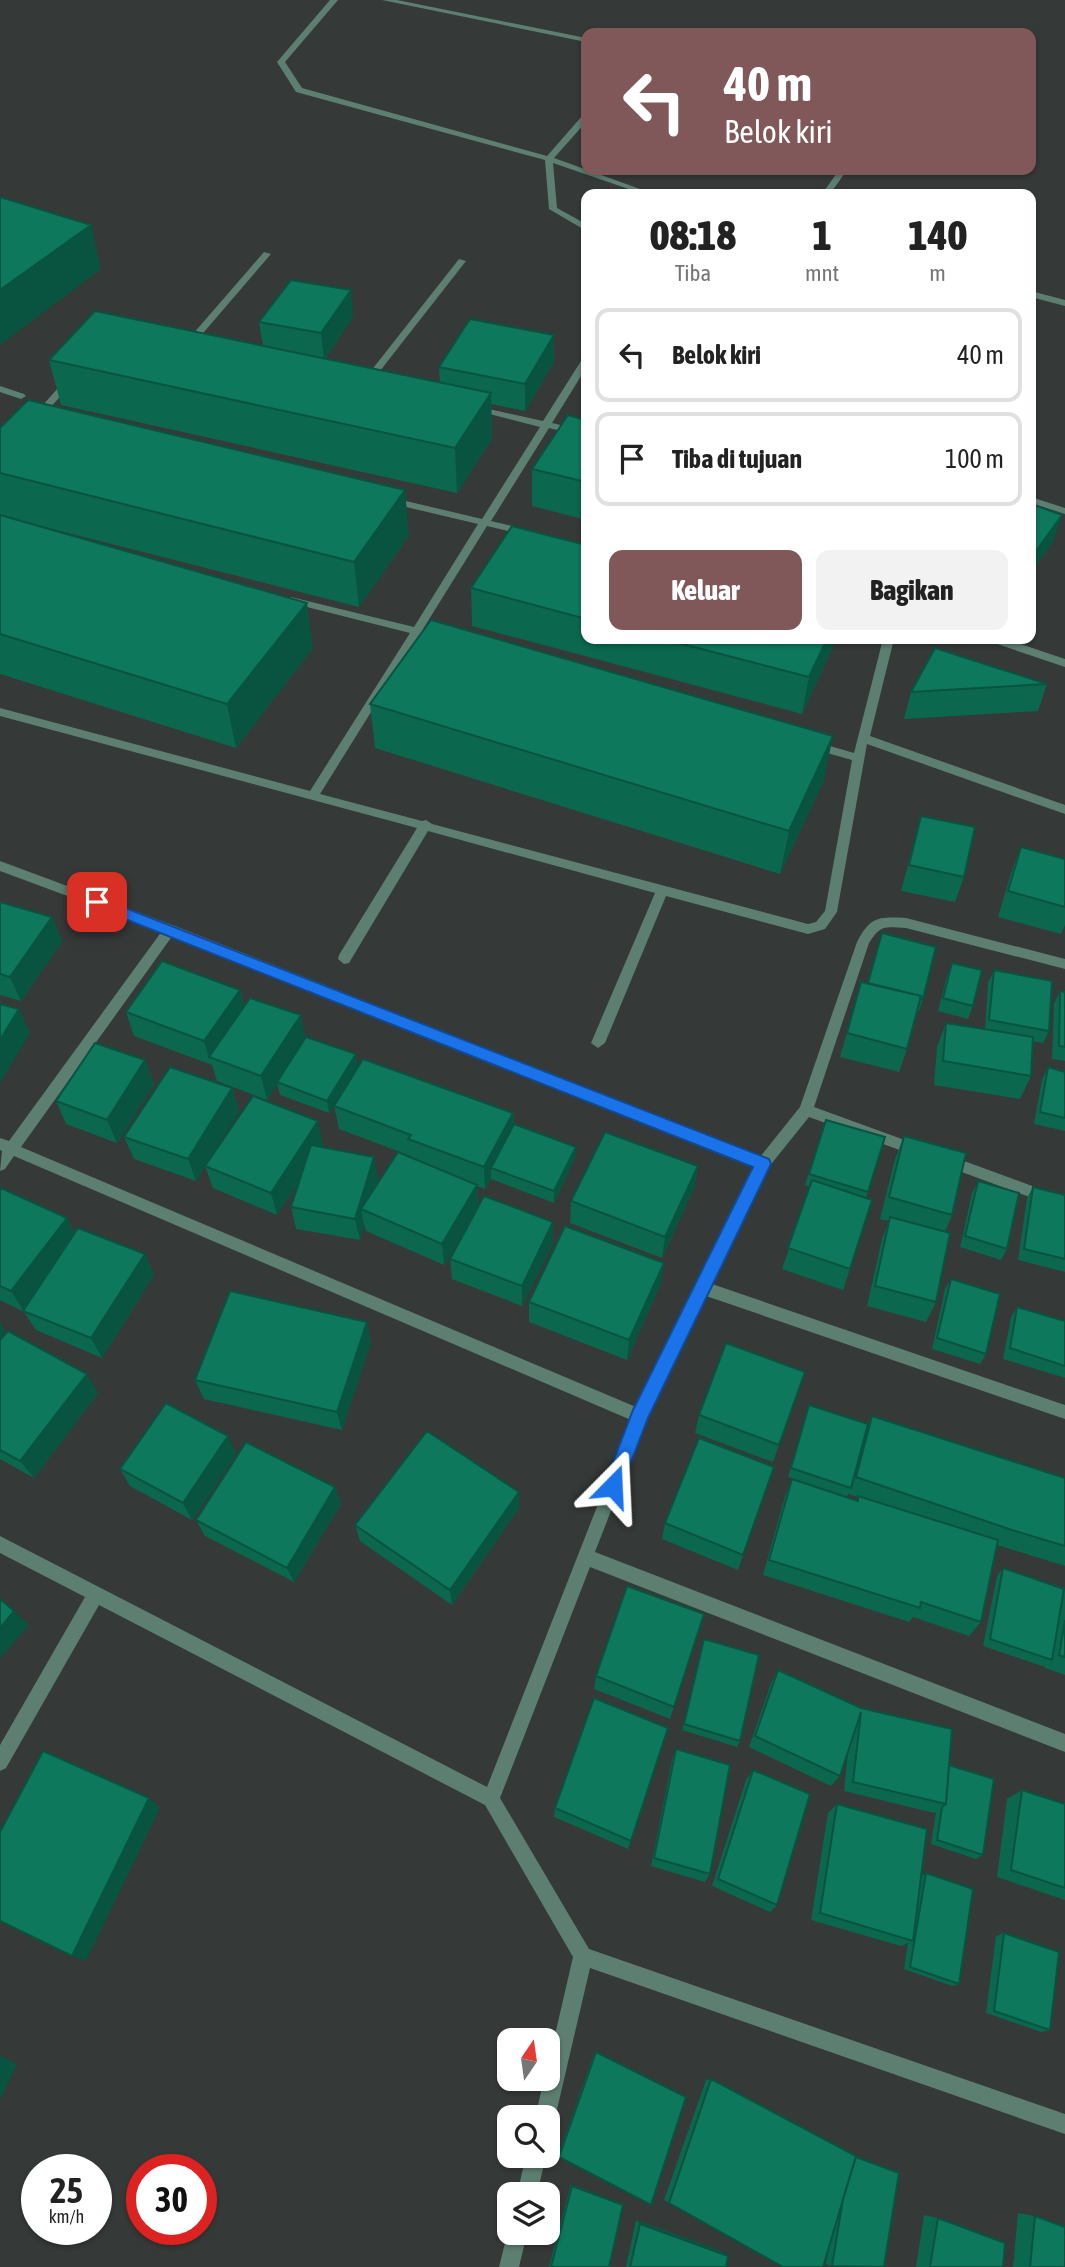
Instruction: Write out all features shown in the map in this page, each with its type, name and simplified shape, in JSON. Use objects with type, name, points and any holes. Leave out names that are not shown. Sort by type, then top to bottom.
[{"type":"street","points":[[334,0],[281,62],[299,90],[581,170]]},
{"type":"street","points":[[386,0],[581,39]]},
{"type":"street","points":[[581,123],[549,159],[553,209],[581,224]]},
{"type":"street","points":[[595,175],[636,189]]},
{"type":"street","points":[[189,344],[267,254]]},
{"type":"street","points":[[365,384],[462,261]]},
{"type":"street","points":[[1036,294],[1065,303]]},
{"type":"street","points":[[177,343],[203,347]]},
{"type":"street","points":[[314,794],[487,523],[581,369]]},
{"type":"street","points":[[27,430],[76,374]]},
{"type":"street","points":[[351,381],[378,387]]},
{"type":"street","points":[[0,389],[21,396]]},
{"type":"street","points":[[468,407],[581,433]]},
{"type":"street","points":[[36,419],[49,422]]},
{"type":"street","points":[[381,498],[546,538]]},
{"type":"street","points":[[1036,502],[1065,511]]},
{"type":"street","points":[[282,598],[457,642]]},
{"type":"street","points":[[0,712],[426,824],[802,929],[820,926],[831,912],[858,758],[888,644]]},
{"type":"street","points":[[1010,644],[1065,663]]},
{"type":"street","points":[[863,738],[1065,810]]},
{"type":"street","points":[[805,743],[858,758]]},
{"type":"street","points":[[344,959],[426,824]]},
{"type":"street","points":[[0,866],[170,929],[763,1164]]},
{"type":"street","points":[[598,1043],[663,889]]},
{"type":"street","points":[[491,1799],[640,1416],[763,1164],[806,1110],[863,942],[876,925],[906,923],[1065,964]]},
{"type":"street","points":[[0,1166],[6,1147],[170,929]]},
{"type":"street","points":[[806,1110],[1065,1204]]},
{"type":"street","points":[[6,1147],[640,1416]]},
{"type":"street","points":[[703,1287],[1065,1412]]},
{"type":"street","points":[[0,1544],[491,1799],[583,1956],[1065,2124]]},
{"type":"street","points":[[586,1556],[1065,1743]]},
{"type":"street","points":[[0,1762],[96,1594]]},
{"type":"street","points":[[548,2105],[583,1956]]},
{"type":"street","points":[[509,2267],[514,2245]]},
{"type":"building","points":[[0,197],[91,225],[0,290]]},
{"type":"building","points":[[291,280],[351,290],[321,333],[259,322]]},
{"type":"building","points":[[95,311],[491,393],[455,448],[49,360]]},
{"type":"building","points":[[470,319],[554,335],[525,384],[439,367]]},
{"type":"building","points":[[28,400],[405,490],[354,562],[0,473],[0,428]]},
{"type":"building","points":[[568,415],[581,419],[581,481],[532,469]]},
{"type":"building","points":[[1036,506],[1062,515],[1036,551]]},
{"type":"building","points":[[0,515],[307,603],[227,704],[0,634]]},
{"type":"building","points":[[512,526],[581,544],[581,618],[471,588]]},
{"type":"building","points":[[431,620],[833,736],[789,831],[370,704]]},
{"type":"building","points":[[682,644],[825,644],[809,677]]},
{"type":"building","points":[[935,648],[1047,684],[911,692]]},
{"type":"building","points":[[921,816],[975,827],[964,877],[909,865]]},
{"type":"building","points":[[1021,847],[1065,859],[1065,907],[1008,891]]},
{"type":"building","points":[[0,902],[52,917],[10,977],[0,974]]},
{"type":"building","points":[[882,933],[936,947],[923,999],[921,996],[868,983]]},
{"type":"building","points":[[162,961],[240,990],[204,1041],[126,1012]]},
{"type":"building","points":[[952,963],[982,970],[973,1006],[943,998]]},
{"type":"building","points":[[994,970],[1052,981],[1049,1031],[989,1020]]},
{"type":"building","points":[[861,982],[921,996],[907,1049],[847,1033]]},
{"type":"building","points":[[1060,991],[1065,992],[1065,1047],[1059,1046]]},
{"type":"building","points":[[250,998],[301,1015],[261,1076],[209,1057]]},
{"type":"building","points":[[0,1004],[19,1009],[0,1040]]},
{"type":"building","points":[[946,1023],[1033,1037],[1031,1076],[943,1061]]},
{"type":"building","points":[[306,1037],[356,1054],[327,1101],[277,1082]]},
{"type":"building","points":[[95,1043],[145,1060],[107,1120],[56,1101]]},
{"type":"building","points":[[363,1059],[513,1113],[484,1167],[408,1139],[411,1135],[334,1106]]},
{"type":"building","points":[[170,1067],[232,1088],[188,1159],[124,1137]]},
{"type":"building","points":[[1048,1067],[1065,1072],[1065,1118],[1040,1112]]},
{"type":"building","points":[[253,1096],[318,1121],[271,1193],[205,1166]]},
{"type":"building","points":[[826,1120],[885,1137],[868,1192],[809,1174]]},
{"type":"building","points":[[514,1124],[576,1147],[554,1191],[491,1168]]},
{"type":"building","points":[[605,1132],[698,1166],[665,1237],[571,1201]]},
{"type":"building","points":[[904,1136],[966,1153],[952,1215],[889,1197]]},
{"type":"building","points":[[311,1145],[374,1157],[355,1219],[291,1207]]},
{"type":"building","points":[[398,1152],[477,1185],[442,1244],[361,1209]]},
{"type":"building","points":[[812,1180],[872,1200],[850,1269],[788,1248]]},
{"type":"building","points":[[978,1181],[1019,1193],[1007,1249],[965,1236]]},
{"type":"building","points":[[1033,1187],[1065,1195],[1065,1259],[1024,1249]]},
{"type":"building","points":[[1,1188],[67,1218],[11,1291],[0,1286]]},
{"type":"building","points":[[484,1196],[553,1222],[522,1286],[450,1259]]},
{"type":"building","points":[[890,1217],[950,1233],[936,1302],[875,1286]]},
{"type":"building","points":[[565,1226],[664,1263],[629,1340],[529,1302]]},
{"type":"building","points":[[78,1228],[145,1254],[91,1338],[23,1311]]},
{"type":"building","points":[[951,1279],[1000,1294],[986,1354],[937,1338]]},
{"type":"building","points":[[230,1291],[367,1322],[337,1412],[195,1380]]},
{"type":"building","points":[[1017,1307],[1065,1321],[1065,1366],[1010,1348]]},
{"type":"building","points":[[8,1331],[87,1374],[20,1461],[0,1450],[0,1340]]},
{"type":"building","points":[[726,1343],[805,1372],[779,1445],[699,1415]]},
{"type":"building","points":[[166,1403],[228,1436],[183,1503],[120,1469]]},
{"type":"building","points":[[809,1405],[868,1424],[851,1488],[791,1468]]},
{"type":"building","points":[[872,1416],[1065,1478],[1065,1546],[856,1477]]},
{"type":"building","points":[[427,1431],[519,1492],[450,1590],[355,1525]]},
{"type":"building","points":[[699,1438],[774,1467],[743,1555],[665,1523]]},
{"type":"building","points":[[246,1442],[335,1487],[287,1568],[196,1520]]},
{"type":"building","points":[[792,1479],[858,1501],[858,1496],[998,1540],[981,1622],[921,1602],[920,1608],[769,1560]]},
{"type":"building","points":[[1003,1568],[1064,1589],[1052,1660],[990,1639]]},
{"type":"building","points":[[627,1586],[704,1614],[674,1707],[596,1676]]},
{"type":"building","points":[[0,1599],[14,1611],[0,1628]]},
{"type":"building","points":[[1065,1620],[1065,1657],[1059,1655]]},
{"type":"building","points":[[704,1639],[759,1655],[740,1741],[684,1724]]},
{"type":"building","points":[[778,1670],[861,1708],[952,1729],[946,1804],[853,1782],[861,1712],[840,1776],[755,1736]]},
{"type":"building","points":[[594,1698],[668,1728],[631,1841],[555,1808]]},
{"type":"building","points":[[676,1749],[730,1765],[710,1874],[654,1858]]},
{"type":"building","points":[[43,1751],[149,1798],[72,1956],[0,1921],[0,1832]]},
{"type":"building","points":[[949,1765],[994,1779],[983,1855],[937,1840],[942,1807],[946,1804]]},
{"type":"building","points":[[753,1770],[810,1794],[777,1905],[718,1879]]},
{"type":"building","points":[[1022,1790],[1065,1804],[1065,1888],[1011,1870]]},
{"type":"building","points":[[837,1804],[927,1829],[913,1941],[820,1913]]},
{"type":"building","points":[[926,1873],[973,1889],[959,1984],[910,1967]]},
{"type":"building","points":[[1004,1933],[1059,1952],[1050,2030],[994,2011]]},
{"type":"building","points":[[596,2052],[686,2097],[651,2205],[560,2158]]},
{"type":"building","points":[[711,2079],[856,2156],[823,2267],[783,2267],[669,2203]]},
{"type":"building","points":[[856,2157],[899,2173],[884,2267],[832,2266],[843,2199]]},
{"type":"building","points":[[572,2186],[623,2205],[609,2267],[551,2267],[557,2245],[560,2245],[560,2232]]},
{"type":"building","points":[[1035,2216],[1065,2227],[1065,2267],[1030,2267]]},
{"type":"building","points":[[938,2218],[1005,2243],[1003,2267],[930,2267]]},
{"type":"building","points":[[640,2224],[728,2256],[726,2267],[630,2267]]},
{"type":"route","points":[[97,902],[763,1164],[640,1416],[613,1486]]}]
